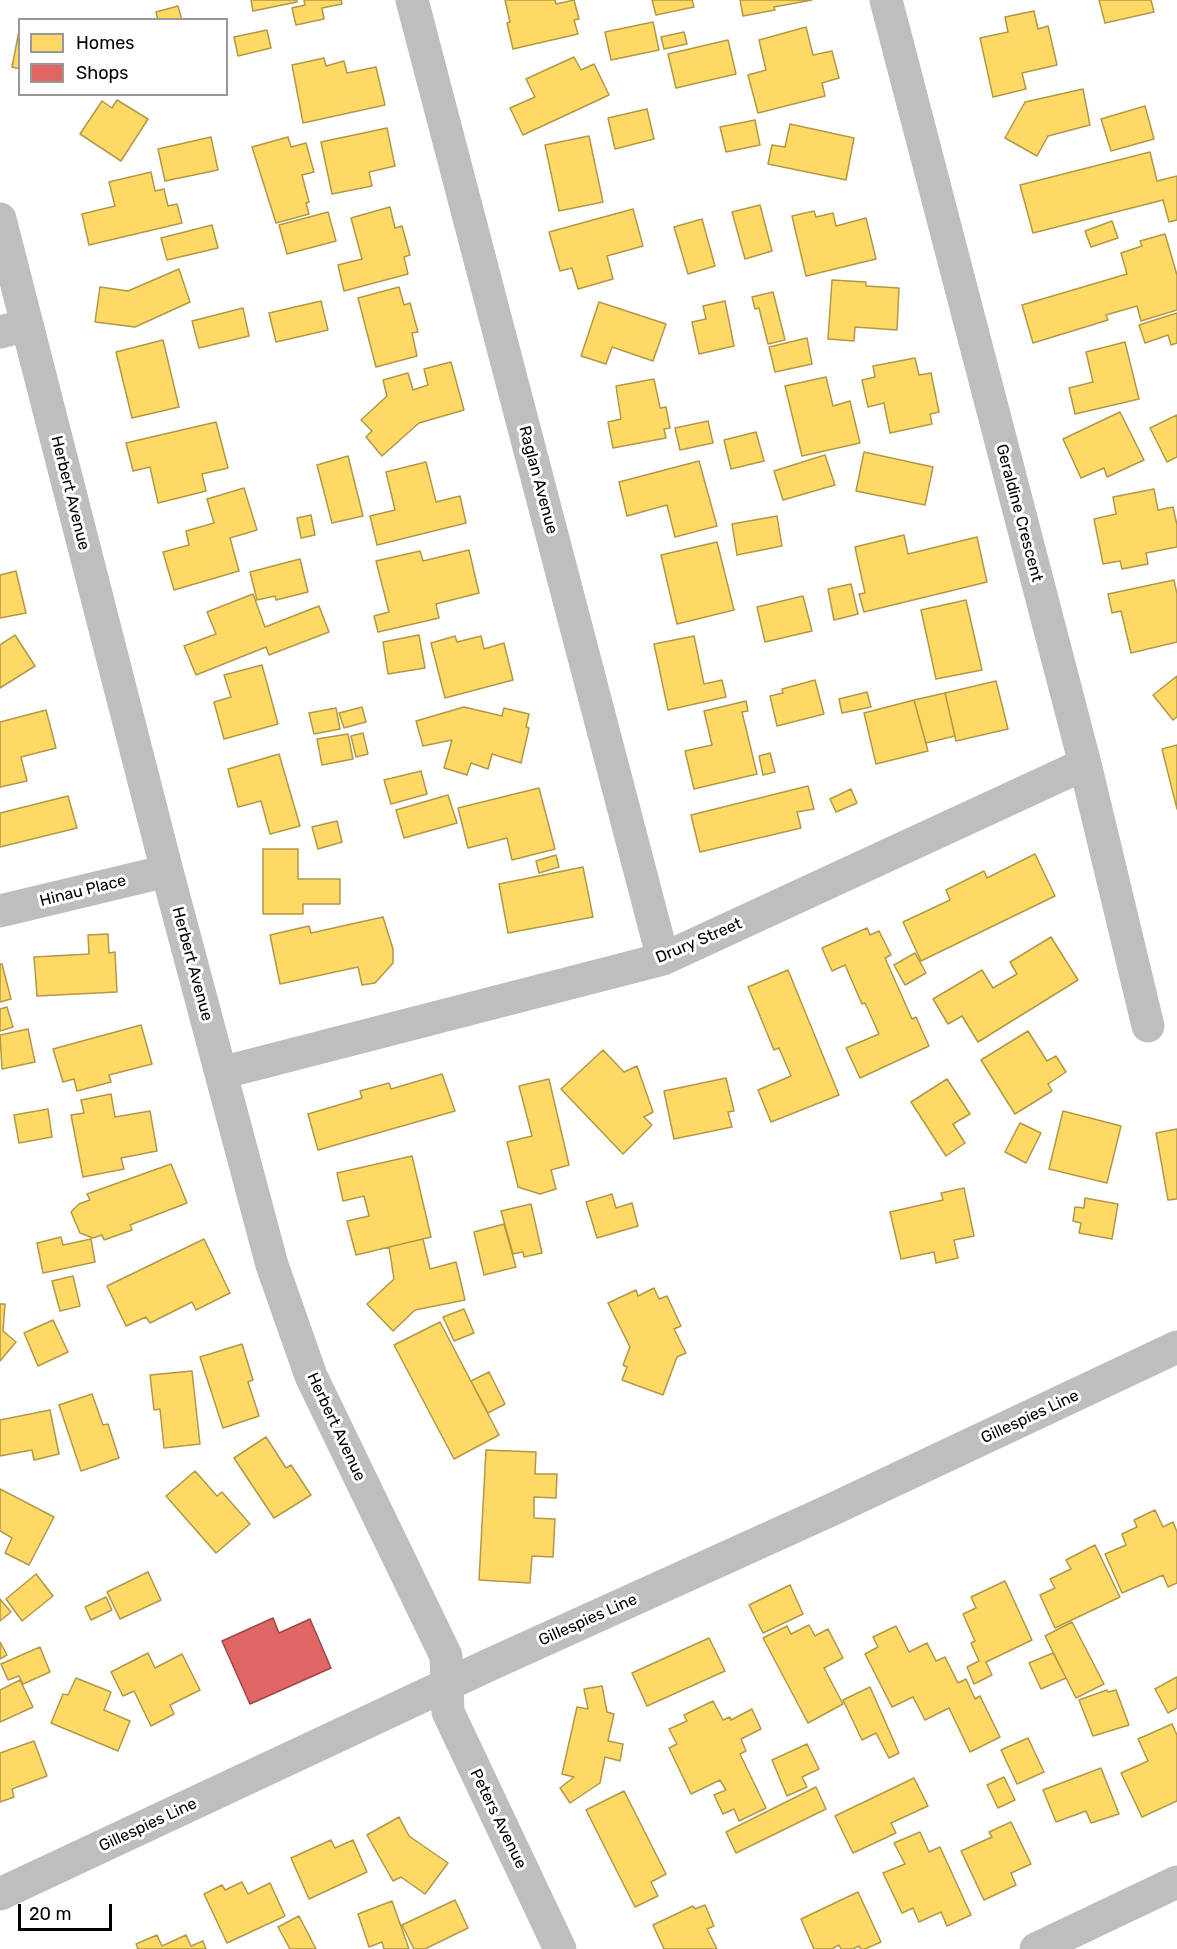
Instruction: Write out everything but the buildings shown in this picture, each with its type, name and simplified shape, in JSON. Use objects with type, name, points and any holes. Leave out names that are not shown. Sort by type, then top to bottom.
[{"type":"street","name":"Raglan Avenue","points":[[412,0],[663,959]]},
{"type":"street","name":"Geraldine Crescent","points":[[886,0],[1084,764],[1148,1026]]},
{"type":"street","name":"Herbert Avenue","points":[[0,219],[14,329],[167,871],[272,1265],[310,1376],[446,1656],[446,1686]]},
{"type":"street","name":"Drury Street","points":[[221,1074],[663,959],[1084,764]]},
{"type":"street","name":"Hinau Place","points":[[0,911],[167,871]]},
{"type":"street","name":"Gillespies Line","points":[[0,1894],[831,1510],[1177,1347]]},
{"type":"street","name":"Peters Avenue","points":[[446,1686],[448,1712],[560,1949]]},
{"type":"street","points":[[1036,1949],[1177,1882]]}]
